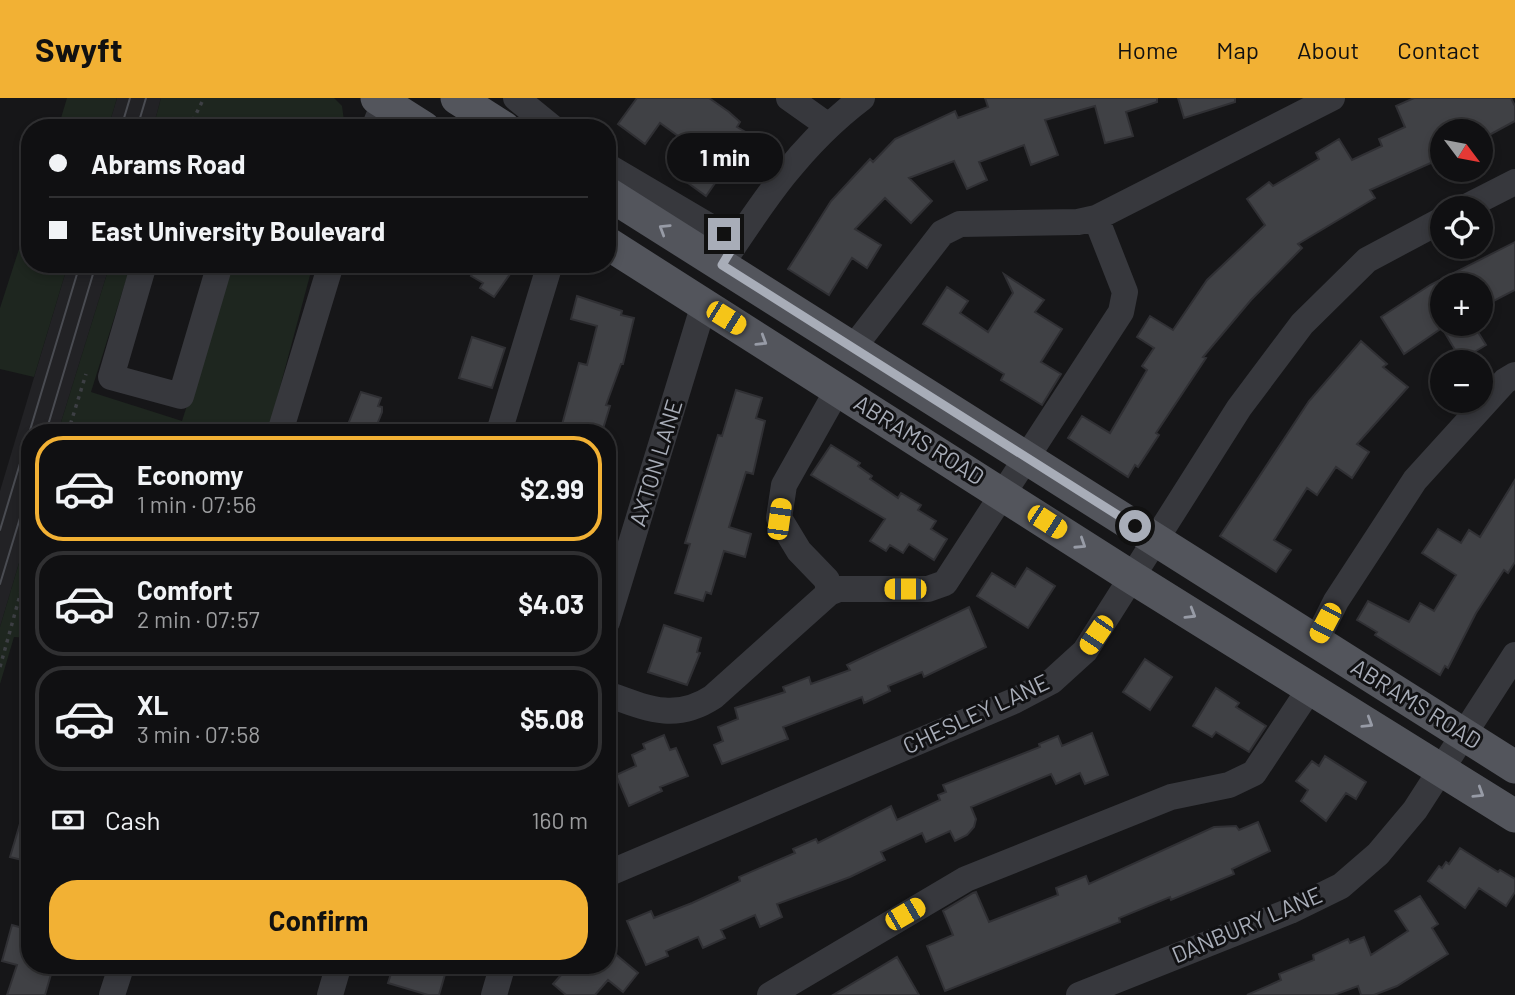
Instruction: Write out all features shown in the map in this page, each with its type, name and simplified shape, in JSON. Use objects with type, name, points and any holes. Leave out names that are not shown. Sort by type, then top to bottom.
[{"type":"main road","points":[[457,98],[490,119]]},
{"type":"main road","points":[[380,106],[406,119]]},
{"type":"main road","name":"ABRAMS ROAD","points":[[616,197],[729,253],[853,348],[1515,766]]},
{"type":"main road","name":"ABRAMS ROAD","points":[[616,249],[1004,493],[1133,578],[1515,816]]},
{"type":"main road","points":[[704,304],[729,253]]},
{"type":"street","points":[[516,98],[542,119]]},
{"type":"street","points":[[789,98],[827,125]]},
{"type":"street","points":[[616,172],[729,253],[785,172],[827,125],[862,98]]},
{"type":"street","points":[[853,348],[942,233],[961,224],[1078,222],[1096,218],[1332,98]]},
{"type":"street","points":[[1488,196],[1515,182]]},
{"type":"street","points":[[616,697],[645,708],[672,712],[696,708],[713,697],[829,593],[839,589],[928,589],[945,583],[1121,312],[1125,292],[1096,218]]},
{"type":"street","name":"CHESLEY LANE","points":[[616,870],[1014,701],[1052,681],[1085,651],[1239,408],[1302,324],[1367,260],[1430,226]]},
{"type":"street","points":[[142,273],[111,377],[181,396],[213,273]]},
{"type":"street","points":[[282,424],[328,273]]},
{"type":"street","points":[[501,424],[547,273]]},
{"type":"street","name":"AXTON LANE","points":[[616,592],[704,304]]},
{"type":"street","points":[[1316,640],[1336,601],[1415,480],[1505,381],[1515,375]]},
{"type":"street","points":[[829,593],[827,580],[799,551],[779,519],[784,485],[838,389]]},
{"type":"street","name":"DANBURY LANE","points":[[1079,995],[1290,911],[1341,886],[1378,854],[1415,810],[1515,655]]},
{"type":"street","points":[[770,995],[966,879],[1171,797],[1229,785],[1254,772],[1311,687]]},
{"type":"street","points":[[112,995],[119,974]]},
{"type":"street","points":[[330,995],[336,974]]},
{"type":"street","points":[[494,995],[500,974]]},
{"type":"path","points":[[194,119],[204,98]]},
{"type":"path","points":[[0,667],[21,591]]},
{"type":"shaded area","points":[[67,98],[117,98],[111,119],[61,119]]},
{"type":"shaded area","points":[[117,98],[161,98],[155,119],[111,119]]},
{"type":"shaded area","points":[[161,98],[334,98],[342,106],[344,119],[155,119]]},
{"type":"shaded area","points":[[21,243],[21,273],[65,273],[34,377],[0,369],[0,308]]},
{"type":"shaded area","points":[[65,273],[107,273],[60,424],[21,424],[21,556],[0,627],[0,491]]},
{"type":"shaded area","points":[[107,273],[128,273],[91,392],[182,421],[229,273],[311,273],[270,424],[60,424]]},
{"type":"shaded area","points":[[21,556],[21,637],[14,637],[0,684],[0,627]]},
{"type":"building","points":[[637,98],[709,98],[729,112],[740,122],[737,127],[749,134],[706,196],[677,175],[696,149],[660,123],[645,144],[618,124]]},
{"type":"building","points":[[985,98],[1157,98],[1157,102],[1126,112],[1133,136],[1105,143],[1095,106],[1045,120],[1058,155],[1031,165],[1024,145],[979,162],[987,180],[967,189],[954,161],[909,178],[932,201],[911,223],[885,198],[855,229],[881,245],[867,268],[852,258],[829,295],[788,269],[831,201],[870,159],[873,162],[895,139],[955,111],[958,118],[988,107]]},
{"type":"building","points":[[1178,98],[1235,98],[1235,102],[1184,118]]},
{"type":"building","points":[[1414,98],[1511,98],[1515,106],[1515,121],[1493,133],[1493,119],[1430,119],[1430,163],[1370,190],[1375,198],[1298,244],[1302,248],[1251,300],[1203,357],[1206,358],[1156,433],[1159,435],[1138,467],[1135,465],[1128,477],[1068,438],[1082,416],[1110,433],[1147,370],[1142,366],[1154,348],[1137,337],[1150,316],[1173,330],[1207,280],[1265,225],[1247,199],[1269,182],[1273,186],[1319,159],[1316,153],[1339,139],[1352,160],[1382,146],[1379,139],[1405,127],[1396,106]]},
{"type":"building","points":[[1515,242],[1515,290],[1493,301],[1493,273],[1454,273],[1481,259],[1493,259],[1493,253]]},
{"type":"building","points":[[473,273],[511,273],[494,297],[480,288],[483,283],[471,276]]},
{"type":"building","points":[[1004,274],[1044,300],[1035,312],[1062,329],[1041,362],[1061,374],[1042,405],[1001,380],[1004,374],[923,324],[947,287],[968,301],[960,313],[988,332],[1013,293]]},
{"type":"building","points":[[1430,285],[1430,336],[1404,354],[1381,317]]},
{"type":"building","points":[[577,296],[622,311],[621,315],[634,318],[623,364],[606,405],[610,406],[604,424],[562,424],[579,363],[587,365],[597,326],[571,319]]},
{"type":"building","points":[[1447,336],[1480,336],[1486,345],[1478,350],[1455,350]]},
{"type":"building","points":[[472,337],[505,348],[492,388],[459,378]]},
{"type":"building","points":[[1361,341],[1387,364],[1383,367],[1408,387],[1357,444],[1369,452],[1352,478],[1336,467],[1317,495],[1307,488],[1274,540],[1291,550],[1276,572],[1220,536],[1309,401]]},
{"type":"building","points":[[736,390],[762,398],[756,418],[765,421],[753,474],[746,472],[729,527],[751,534],[745,557],[724,551],[711,594],[706,592],[703,601],[675,593],[690,544],[685,543],[718,435],[722,436]]},
{"type":"building","points":[[361,392],[381,398],[378,406],[382,407],[382,412],[377,424],[348,424]]},
{"type":"building","points":[[831,445],[860,463],[858,466],[872,476],[870,479],[898,498],[901,493],[921,505],[918,510],[936,521],[931,529],[947,539],[934,560],[909,544],[903,553],[890,545],[886,551],[870,541],[885,519],[811,475]]},
{"type":"building","points":[[1515,480],[1515,562],[1508,573],[1504,570],[1476,613],[1448,668],[1445,666],[1440,675],[1375,635],[1377,632],[1357,620],[1368,601],[1409,622],[1420,603],[1434,611],[1456,575],[1422,553],[1438,529],[1461,543],[1469,530],[1480,537]]},
{"type":"building","points":[[1027,568],[1055,586],[1028,628],[977,596],[992,573],[1015,587]]},
{"type":"building","points":[[969,607],[986,647],[924,677],[922,672],[888,686],[890,691],[864,703],[862,697],[783,727],[788,739],[722,764],[714,745],[723,741],[718,727],[738,719],[735,708],[785,692],[783,687],[809,677],[811,684],[850,670],[847,665]]},
{"type":"building","points":[[664,625],[701,638],[697,652],[700,653],[687,685],[648,672]]},
{"type":"building","points":[[1145,659],[1172,677],[1150,710],[1123,692]]},
{"type":"building","points":[[1216,688],[1239,703],[1236,707],[1266,726],[1249,752],[1216,732],[1212,737],[1193,726]]},
{"type":"building","points":[[1092,733],[1108,775],[1085,784],[1080,773],[1056,784],[1051,774],[971,807],[976,819],[974,827],[967,835],[955,841],[950,831],[926,842],[922,833],[881,852],[885,860],[850,877],[777,904],[782,917],[760,927],[755,915],[721,930],[725,938],[703,948],[698,937],[666,951],[668,956],[646,965],[627,921],[651,911],[654,918],[692,903],[740,881],[739,877],[795,853],[793,849],[816,839],[818,843],[891,806],[897,820],[940,800],[938,795],[946,792],[943,785],[1040,747],[1039,744],[1058,736],[1062,746]]},
{"type":"building","points":[[664,735],[670,750],[676,748],[688,776],[660,787],[662,791],[629,806],[616,775],[636,766],[632,755],[645,749],[643,744]]},
{"type":"building","points":[[1325,756],[1366,782],[1356,799],[1346,793],[1326,821],[1301,801],[1308,790],[1296,781],[1312,761],[1319,766]]},
{"type":"building","points":[[21,820],[21,860],[10,857]]},
{"type":"building","points":[[1258,822],[1270,851],[1232,869],[1234,874],[1171,900],[1170,897],[1119,918],[1120,922],[945,991],[927,946],[953,935],[943,911],[973,893],[976,892],[989,922],[1058,895],[1056,888],[1086,876],[1089,884],[1214,827],[1236,826],[1239,830]]},
{"type":"building","points":[[1460,848],[1498,872],[1500,870],[1515,879],[1515,892],[1506,906],[1479,888],[1465,908],[1428,881],[1439,866],[1442,868],[1446,862],[1449,864]]},
{"type":"building","points":[[1420,896],[1438,924],[1432,928],[1448,954],[1397,986],[1374,995],[1361,995],[1358,986],[1334,995],[1247,995],[1281,980],[1279,974],[1314,960],[1313,955],[1348,939],[1350,943],[1364,937],[1371,955],[1408,931],[1395,911]]},
{"type":"building","points":[[12,925],[21,928],[21,974],[51,974],[45,995],[7,995],[17,965],[2,961]]},
{"type":"building","points":[[616,955],[638,973],[623,992],[608,980],[595,995],[566,995],[553,984],[562,974],[616,974]]},
{"type":"building","points":[[897,957],[919,995],[833,995]]},
{"type":"building","points":[[391,974],[445,974],[439,995],[428,995],[388,983]]},
{"type":"tram line","points":[[124,119],[130,98]]},
{"type":"tram line","points":[[140,119],[146,98]]},
{"type":"tram line","points":[[32,424],[77,273]]},
{"type":"tram line","points":[[48,424],[93,273]]},
{"type":"tram line","points":[[0,530],[21,460]]},
{"type":"tram line","points":[[0,584],[21,515]]},
{"type":"route","points":[[724,234],[736,242],[722,265],[1135,526]]}]
